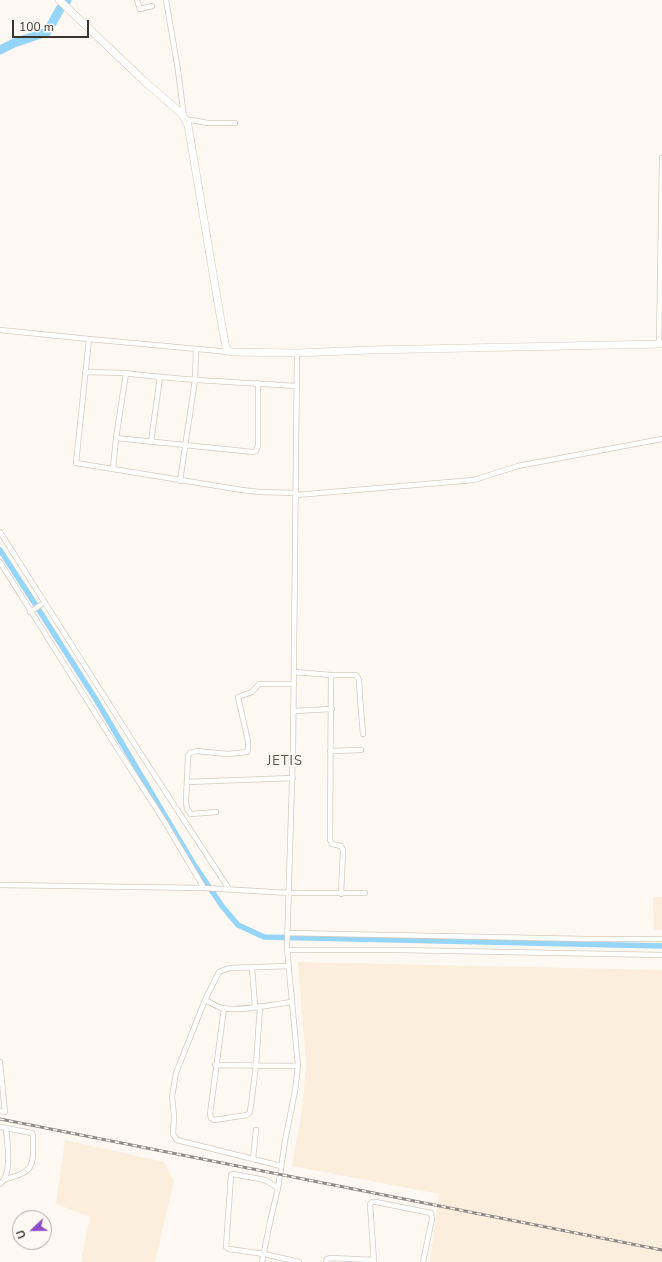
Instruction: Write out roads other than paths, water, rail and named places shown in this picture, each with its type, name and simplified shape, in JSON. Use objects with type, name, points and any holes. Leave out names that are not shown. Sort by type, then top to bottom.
[{"type":"main road","points":[[59,0],[142,80],[185,118],[191,139],[207,246],[226,348],[230,352],[297,353],[660,344]]},
{"type":"street","points":[[137,0],[140,9],[152,6]]},
{"type":"street","points":[[166,0],[185,118],[208,123],[235,123]]},
{"type":"street","points":[[660,344],[662,158]]},
{"type":"street","points":[[0,330],[230,352]]},
{"type":"street","points":[[89,339],[76,463],[180,481],[260,492],[296,494],[474,480],[518,466],[662,439]]},
{"type":"street","points":[[180,481],[195,380],[196,349]]},
{"type":"street","points":[[262,1262],[278,1188],[298,1066],[287,949],[293,778],[297,353]]},
{"type":"street","points":[[85,372],[126,373],[195,380],[297,386]]},
{"type":"street","points":[[113,469],[126,373]]},
{"type":"street","points":[[151,442],[160,377]]},
{"type":"street","points":[[116,438],[250,452],[256,451],[258,446],[258,383]]},
{"type":"street","points":[[0,532],[44,603],[229,889]]},
{"type":"street","points":[[0,562],[206,888]]},
{"type":"street","points":[[31,611],[44,603]]},
{"type":"street","points":[[294,672],[331,675],[356,675],[359,678],[363,734]]},
{"type":"street","points":[[331,675],[332,709],[330,751],[330,840],[332,844],[341,846],[343,850],[341,894]]},
{"type":"street","points":[[191,814],[187,808],[186,802],[187,760],[190,753],[228,754],[245,752],[248,750],[248,741],[238,698],[239,696],[252,692],[259,684],[294,684]]},
{"type":"street","points":[[294,711],[332,709]]},
{"type":"street","points":[[330,751],[362,750]]},
{"type":"street","points":[[186,782],[293,778]]},
{"type":"street","points":[[185,821],[191,814],[216,812]]},
{"type":"street","points":[[0,885],[206,888],[290,893],[365,893]]},
{"type":"street","points":[[288,934],[662,939]]},
{"type":"street","points":[[287,949],[662,955]]},
{"type":"street","points":[[281,1166],[175,1139],[173,1134],[174,1116],[172,1097],[174,1081],[179,1064],[205,1000],[219,972],[229,968],[289,966]]},
{"type":"street","points":[[224,1008],[210,1116],[214,1120],[247,1115],[250,1112],[256,1066],[258,1006],[252,967]]},
{"type":"street","points":[[205,1000],[224,1008],[292,1002]]},
{"type":"street","points":[[0,1062],[5,1112],[0,1111]]},
{"type":"street","points":[[216,1065],[298,1066]]},
{"type":"street","points":[[0,1127],[32,1133],[33,1136],[32,1165],[26,1172],[2,1182]]},
{"type":"street","points":[[2,1182],[8,1172],[6,1128]]},
{"type":"street","points":[[253,1159],[256,1130]]},
{"type":"street","points":[[278,1188],[265,1180],[234,1174],[230,1177],[226,1247],[229,1249],[264,1254],[299,1262]]},
{"type":"street","points":[[326,1262],[329,1258],[340,1260],[374,1261],[370,1204],[372,1202],[376,1202],[431,1213],[432,1219],[423,1262]]},
{"type":"waterway","points":[[0,50],[14,43],[47,32],[67,0]]},
{"type":"waterway","points":[[0,550],[95,698],[193,863],[222,906],[238,925],[264,937],[662,946]]},
{"type":"railway","points":[[0,1119],[662,1250]]},
{"type":"district","name":"JETIS","points":[[285,762]]}]
